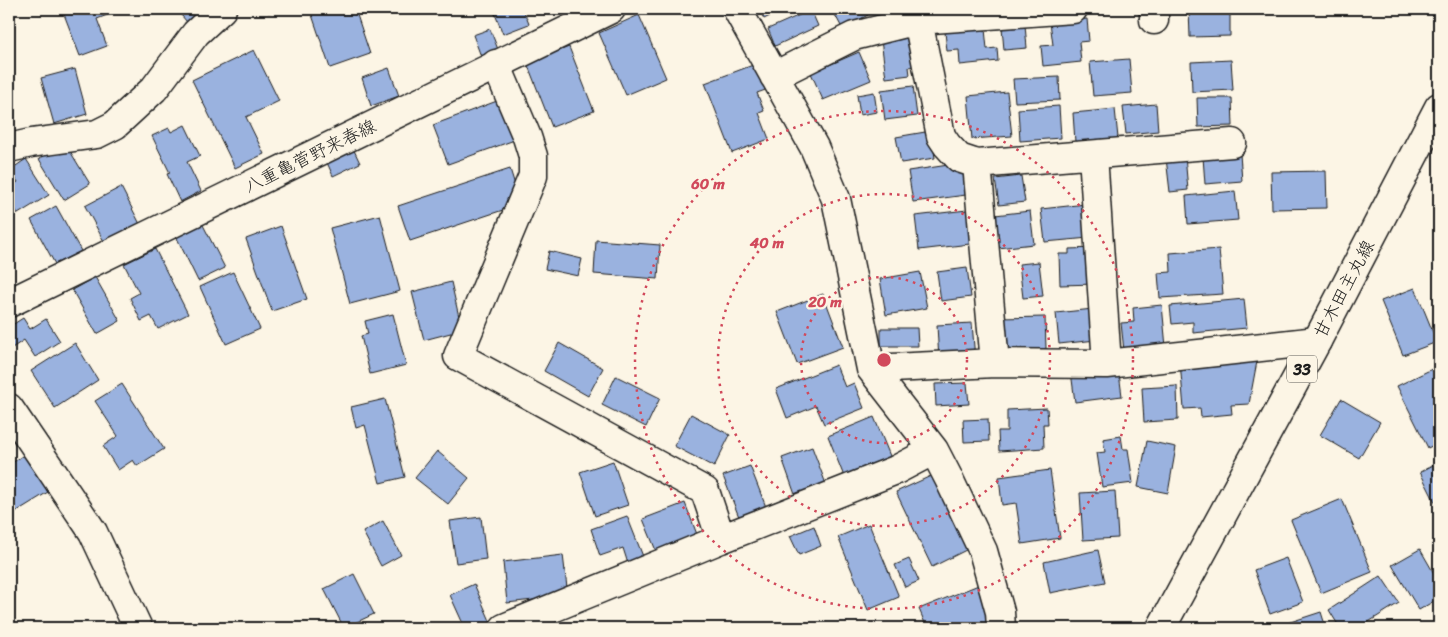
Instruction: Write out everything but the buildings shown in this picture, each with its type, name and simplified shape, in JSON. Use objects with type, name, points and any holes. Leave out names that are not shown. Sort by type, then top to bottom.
[{"type":"street","points":[[9,148],[31,143],[98,134],[115,125],[154,89],[196,33],[222,9]]},
{"type":"street","name":"八重亀菅野来春線","points":[[9,303],[611,9]]},
{"type":"street","points":[[737,9],[814,147],[836,199],[871,369],[934,450],[983,551],[1000,612],[1001,628]]},
{"type":"street","points":[[774,76],[854,36],[918,20],[1073,9]]},
{"type":"street","points":[[918,20],[942,136],[947,145],[959,158],[977,164],[1232,144]]},
{"type":"street","points":[[496,64],[527,137],[533,156],[533,176],[458,356],[704,491],[721,539]]},
{"type":"street","name":"甘木田主丸線","points":[[1161,628],[1317,341],[1439,107]]},
{"type":"street","points":[[1093,155],[1107,364]]},
{"type":"street","points":[[977,164],[995,363]]},
{"type":"street","points":[[871,369],[995,363],[1107,364],[1317,341]]},
{"type":"street","points":[[9,408],[93,532],[138,628]]},
{"type":"street","points":[[504,628],[896,470],[934,450]]}]
